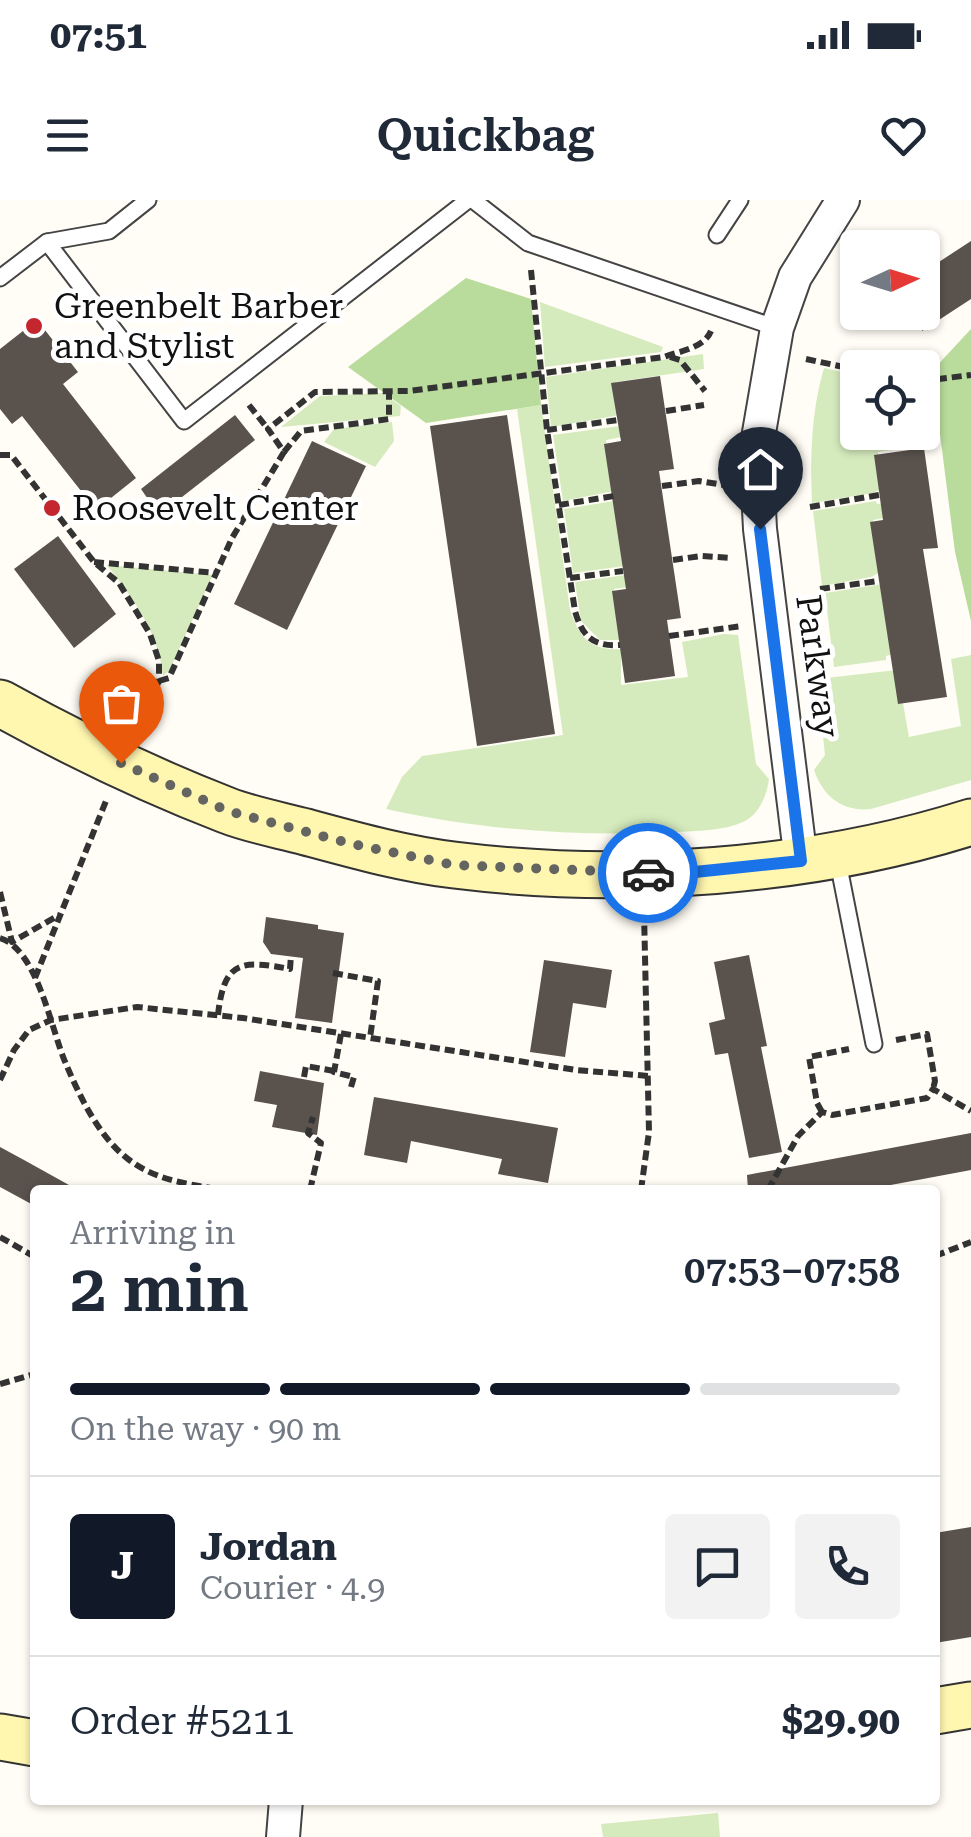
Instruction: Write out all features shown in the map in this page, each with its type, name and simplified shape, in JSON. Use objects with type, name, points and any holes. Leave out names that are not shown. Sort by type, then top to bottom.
[{"type":"street","name":"Parkway","points":[[819,858],[764,559],[756,450],[777,328],[795,277],[842,200]]},
{"type":"street","points":[[0,704],[61,736],[228,811],[352,844],[454,865],[695,872],[819,858],[934,834],[971,822]]},
{"type":"street","points":[[940,1710],[971,1706]]},
{"type":"street","points":[[0,1737],[30,1742]]},
{"type":"street","points":[[282,1837],[285,1805]]},
{"type":"lane","points":[[0,278],[47,242],[109,231],[148,200]]},
{"type":"lane","points":[[47,242],[184,420],[471,200],[528,243],[777,328]]},
{"type":"lane","points":[[717,235],[740,200]]},
{"type":"lane","points":[[819,858],[874,1044]]},
{"type":"path","points":[[534,298],[548,430],[582,632],[604,646],[620,645]]},
{"type":"path","points":[[268,429],[315,392],[389,392],[664,357],[710,338]]},
{"type":"path","points":[[664,357],[680,360],[705,391]]},
{"type":"path","points":[[806,359],[840,366]]},
{"type":"path","points":[[940,378],[971,374]]},
{"type":"path","points":[[159,681],[170,678],[248,509],[301,430],[389,419],[389,392]]},
{"type":"path","points":[[666,411],[704,405]]},
{"type":"path","points":[[249,406],[284,452]]},
{"type":"path","points":[[548,430],[618,420]]},
{"type":"path","points":[[0,455],[11,455],[94,562],[119,583],[135,605],[159,660],[159,681],[138,724]]},
{"type":"path","points":[[662,486],[699,480],[757,492]]},
{"type":"path","points":[[810,507],[880,495]]},
{"type":"path","points":[[560,505],[614,496]]},
{"type":"path","points":[[673,560],[701,556],[764,559]]},
{"type":"path","points":[[94,562],[216,574]]},
{"type":"path","points":[[570,578],[623,571]]},
{"type":"path","points":[[820,589],[878,580]]},
{"type":"path","points":[[669,636],[706,632]]},
{"type":"path","points":[[35,978],[112,786]]},
{"type":"path","points":[[643,873],[649,1132],[643,1185]]},
{"type":"path","points":[[0,892],[12,942],[35,978],[64,1060],[96,1123],[126,1157],[168,1185]]},
{"type":"path","points":[[0,938],[12,942],[60,914]]},
{"type":"path","points":[[218,1015],[226,980],[236,966],[246,963],[290,968],[291,955]]},
{"type":"path","points":[[333,973],[378,980],[370,1038]]},
{"type":"path","points":[[0,1080],[29,1030],[50,1020],[137,1007],[218,1015],[576,1070],[649,1076]]},
{"type":"path","points":[[334,1071],[342,1034]]},
{"type":"path","points":[[304,1077],[306,1066],[334,1071],[354,1077],[352,1087]]},
{"type":"path","points":[[771,1185],[798,1136],[822,1112],[832,1115],[926,1098],[933,1089],[971,1112]]},
{"type":"path","points":[[311,1185],[322,1142],[308,1134],[313,1117]]},
{"type":"path","points":[[0,1237],[30,1254]]},
{"type":"path","points":[[940,1254],[971,1242]]},
{"type":"path","points":[[0,1384],[30,1375]]},
{"type":"green space","points":[[466,278],[531,299],[541,405],[426,423],[348,367]]},
{"type":"green space","points":[[540,302],[663,347],[661,352],[545,367]]},
{"type":"green space","points":[[971,329],[971,621],[955,552],[940,434],[940,362]]},
{"type":"green space","points":[[703,354],[704,369],[616,382],[620,415],[551,427],[546,377]]},
{"type":"green space","points":[[824,368],[840,371],[840,450],[891,450],[878,452],[883,488],[812,503],[816,401]]},
{"type":"green space","points":[[383,393],[401,406],[400,416],[281,427],[320,396]]},
{"type":"green space","points":[[541,405],[570,610],[587,640],[601,648],[621,649],[621,685],[688,677],[682,642],[738,635],[756,764],[769,779],[761,804],[743,822],[701,831],[566,832],[493,827],[386,809],[402,777],[422,756],[563,735],[517,409]]},
{"type":"green space","points":[[392,422],[394,441],[375,467],[324,442],[334,429]]},
{"type":"green space","points":[[620,426],[622,437],[606,440],[614,491],[563,501],[553,435]]},
{"type":"green space","points":[[614,501],[625,566],[573,573],[564,509]]},
{"type":"green space","points":[[876,501],[886,503],[888,517],[873,520],[880,572],[822,586],[813,511]]},
{"type":"green space","points":[[107,565],[213,575],[169,671],[163,676],[150,630]]},
{"type":"green space","points":[[626,575],[628,587],[614,589],[620,640],[600,640],[581,621],[575,582]]},
{"type":"green space","points":[[883,584],[893,654],[886,656],[886,660],[834,667],[825,593]]},
{"type":"green space","points":[[971,655],[971,780],[871,809],[852,808],[835,801],[814,770],[825,755],[817,679],[897,670],[909,737],[961,726],[951,659]]},
{"type":"green space","points":[[718,1813],[720,1837],[603,1837],[601,1824]]},
{"type":"building","points":[[971,241],[971,299],[940,319],[940,261]]},
{"type":"building","points":[[37,320],[78,372],[63,384],[136,478],[96,510],[22,416],[12,424],[0,409],[0,349]]},
{"type":"building","points":[[660,376],[674,469],[659,471],[681,618],[667,620],[675,676],[625,683],[612,591],[626,589],[604,444],[621,441],[611,383]]},
{"type":"building","points":[[235,415],[255,440],[159,515],[141,489]]},
{"type":"building","points":[[507,415],[555,734],[477,746],[430,426]]},
{"type":"building","points":[[312,441],[366,466],[287,630],[234,604]]},
{"type":"building","points":[[924,450],[938,548],[923,549],[947,697],[898,704],[870,522],[883,520],[874,455]]},
{"type":"building","points":[[58,536],[116,614],[74,648],[14,569]]},
{"type":"building","points":[[266,917],[344,933],[332,1023],[295,1018],[303,958],[271,954],[263,942]]},
{"type":"building","points":[[749,955],[767,1046],[761,1047],[782,1152],[749,1158],[728,1053],[715,1055],[709,1023],[725,1019],[714,962]]},
{"type":"building","points":[[544,960],[612,970],[606,1008],[573,1003],[565,1057],[530,1052]]},
{"type":"building","points":[[260,1071],[324,1083],[317,1135],[272,1127],[277,1105],[254,1101]]},
{"type":"building","points":[[374,1097],[558,1128],[548,1183],[498,1174],[502,1159],[411,1141],[407,1163],[364,1155]]},
{"type":"building","points":[[971,1133],[971,1170],[891,1185],[748,1185],[747,1175]]},
{"type":"building","points":[[0,1147],[69,1185],[30,1185],[30,1203],[0,1187]]},
{"type":"building","points":[[971,1527],[971,1637],[940,1642],[940,1532]]},
{"type":"way so far","points":[[121,763],[228,811],[352,844],[454,865],[648,873]]},
{"type":"place","name":"Greenbelt Barber and Stylist","points":[[34,326]]},
{"type":"place","name":"Roosevelt Center","points":[[52,508]]},
{"type":"route","points":[[648,873],[801,861],[760,529]]}]
